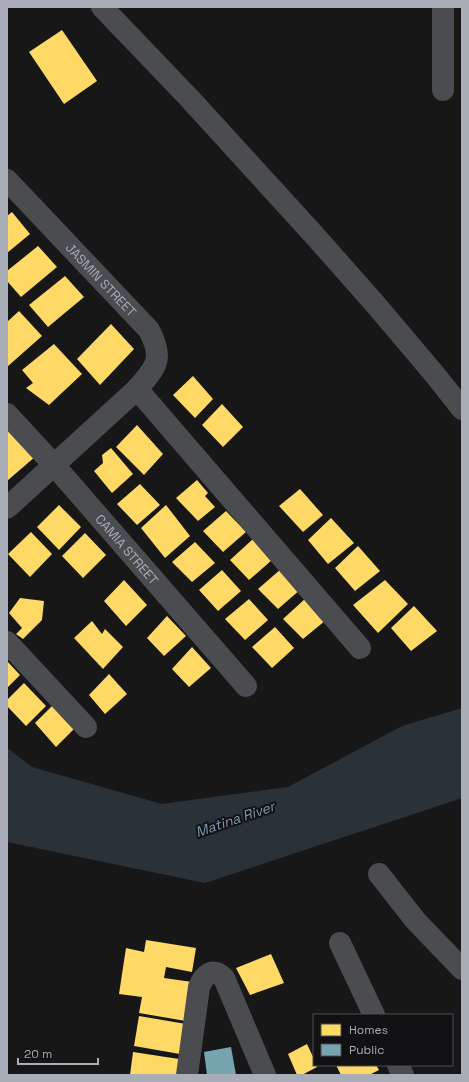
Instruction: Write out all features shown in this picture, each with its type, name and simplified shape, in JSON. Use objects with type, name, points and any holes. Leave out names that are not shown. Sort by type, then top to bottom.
[{"type":"street","points":[[102,7],[191,100],[315,236],[376,305],[462,409]]},
{"type":"street","points":[[443,7],[443,90]]},
{"type":"street","name":"JASMIN STREET","points":[[7,180],[149,330],[156,344],[157,359],[151,373],[137,389],[7,508]]},
{"type":"street","points":[[137,389],[360,648]]},
{"type":"street","name":"CAMIA STREET","points":[[7,414],[54,465],[246,686]]},
{"type":"street","points":[[7,642],[86,727]]},
{"type":"street","points":[[379,874],[415,920],[462,969]]},
{"type":"street","points":[[340,943],[374,1014]]},
{"type":"street","points":[[187,1075],[199,987],[206,975],[212,973],[219,973],[224,978],[265,1075]]},
{"type":"street","points":[[398,1066],[403,1075]]},
{"type":"water","name":"Matina River","points":[[462,708],[462,798],[205,883],[7,842],[7,748],[32,767],[162,804],[288,787],[402,726]]},
{"type":"building: Homes","points":[[62,30],[97,81],[64,104],[29,52]]},
{"type":"building: Homes","points":[[12,212],[30,234],[7,253],[7,216]]},
{"type":"building: Homes","points":[[38,246],[57,267],[21,297],[7,281],[7,271]]},
{"type":"building: Homes","points":[[65,276],[84,297],[48,327],[29,305]]},
{"type":"building: Homes","points":[[19,311],[42,336],[7,367],[7,322]]},
{"type":"building: Homes","points":[[111,324],[134,349],[100,385],[77,359]]},
{"type":"building: Homes","points":[[54,344],[82,374],[49,405],[26,388],[33,383],[22,370]]},
{"type":"building: Homes","points":[[193,376],[213,399],[195,418],[173,395]]},
{"type":"building: Homes","points":[[222,404],[243,427],[223,447],[202,425]]},
{"type":"building: Homes","points":[[7,424],[36,456],[7,481]]},
{"type":"building: Homes","points":[[137,425],[163,454],[144,475],[116,447]]},
{"type":"building: Homes","points":[[111,448],[133,474],[112,493],[94,471],[103,463],[102,455]]},
{"type":"building: Homes","points":[[197,480],[208,493],[205,496],[215,507],[198,521],[176,498]]},
{"type":"building: Homes","points":[[140,484],[160,505],[137,525],[117,504]]},
{"type":"building: Homes","points":[[300,489],[323,515],[303,532],[279,506]]},
{"type":"building: Homes","points":[[59,505],[81,527],[59,550],[37,527]]},
{"type":"building: Homes","points":[[166,505],[190,536],[165,558],[141,528]]},
{"type":"building: Homes","points":[[226,511],[246,532],[223,552],[203,531]]},
{"type":"building: Homes","points":[[331,518],[354,543],[328,564],[308,540]]},
{"type":"building: Homes","points":[[31,532],[52,554],[30,577],[8,554]]},
{"type":"building: Homes","points":[[85,533],[106,555],[83,578],[62,556]]},
{"type":"building: Homes","points":[[253,539],[272,560],[249,580],[230,560]]},
{"type":"building: Homes","points":[[195,542],[215,563],[192,582],[172,562]]},
{"type":"building: Homes","points":[[358,546],[380,571],[355,591],[335,568]]},
{"type":"building: Homes","points":[[281,569],[301,589],[278,609],[258,589]]},
{"type":"building: Homes","points":[[222,570],[241,591],[218,611],[199,590]]},
{"type":"building: Homes","points":[[124,580],[147,605],[126,626],[104,601]]},
{"type":"building: Homes","points":[[385,580],[408,604],[378,633],[353,605]]},
{"type":"building: Homes","points":[[20,598],[44,601],[42,620],[23,639],[16,634],[22,628],[9,613]]},
{"type":"building: Homes","points":[[306,598],[326,620],[303,639],[283,619]]},
{"type":"building: Homes","points":[[249,599],[268,620],[245,640],[225,619]]},
{"type":"building: Homes","points":[[414,606],[437,631],[411,651],[391,628]]},
{"type":"building: Homes","points":[[167,616],[186,636],[164,656],[147,638]]},
{"type":"building: Homes","points":[[92,621],[102,634],[105,629],[123,647],[103,669],[74,638]]},
{"type":"building: Homes","points":[[275,627],[294,648],[272,668],[252,647]]},
{"type":"building: Homes","points":[[192,647],[211,668],[189,687],[172,669]]},
{"type":"building: Homes","points":[[7,661],[20,675],[7,688]]},
{"type":"building: Homes","points":[[109,674],[127,694],[105,714],[89,695]]},
{"type":"building: Homes","points":[[24,683],[46,706],[26,726],[7,706],[7,700]]},
{"type":"building: Homes","points":[[55,703],[76,727],[56,747],[35,723]]},
{"type":"building: Homes","points":[[146,940],[196,948],[192,972],[166,967],[164,978],[192,982],[186,1021],[139,1013],[142,997],[119,994],[126,948],[144,952]]},
{"type":"building: Homes","points":[[271,954],[284,983],[250,995],[236,968]]},
{"type":"building: Homes","points":[[139,1016],[186,1024],[180,1054],[134,1046]]},
{"type":"building: Homes","points":[[307,1044],[313,1057],[313,1066],[317,1067],[302,1075],[297,1075],[288,1054]]},
{"type":"building: Homes","points":[[133,1052],[179,1059],[177,1075],[130,1075]]},
{"type":"building: Homes","points":[[336,1066],[377,1066],[379,1070],[369,1075],[341,1075]]},
{"type":"building: Public","points":[[231,1047],[236,1075],[207,1075],[204,1052]]}]
